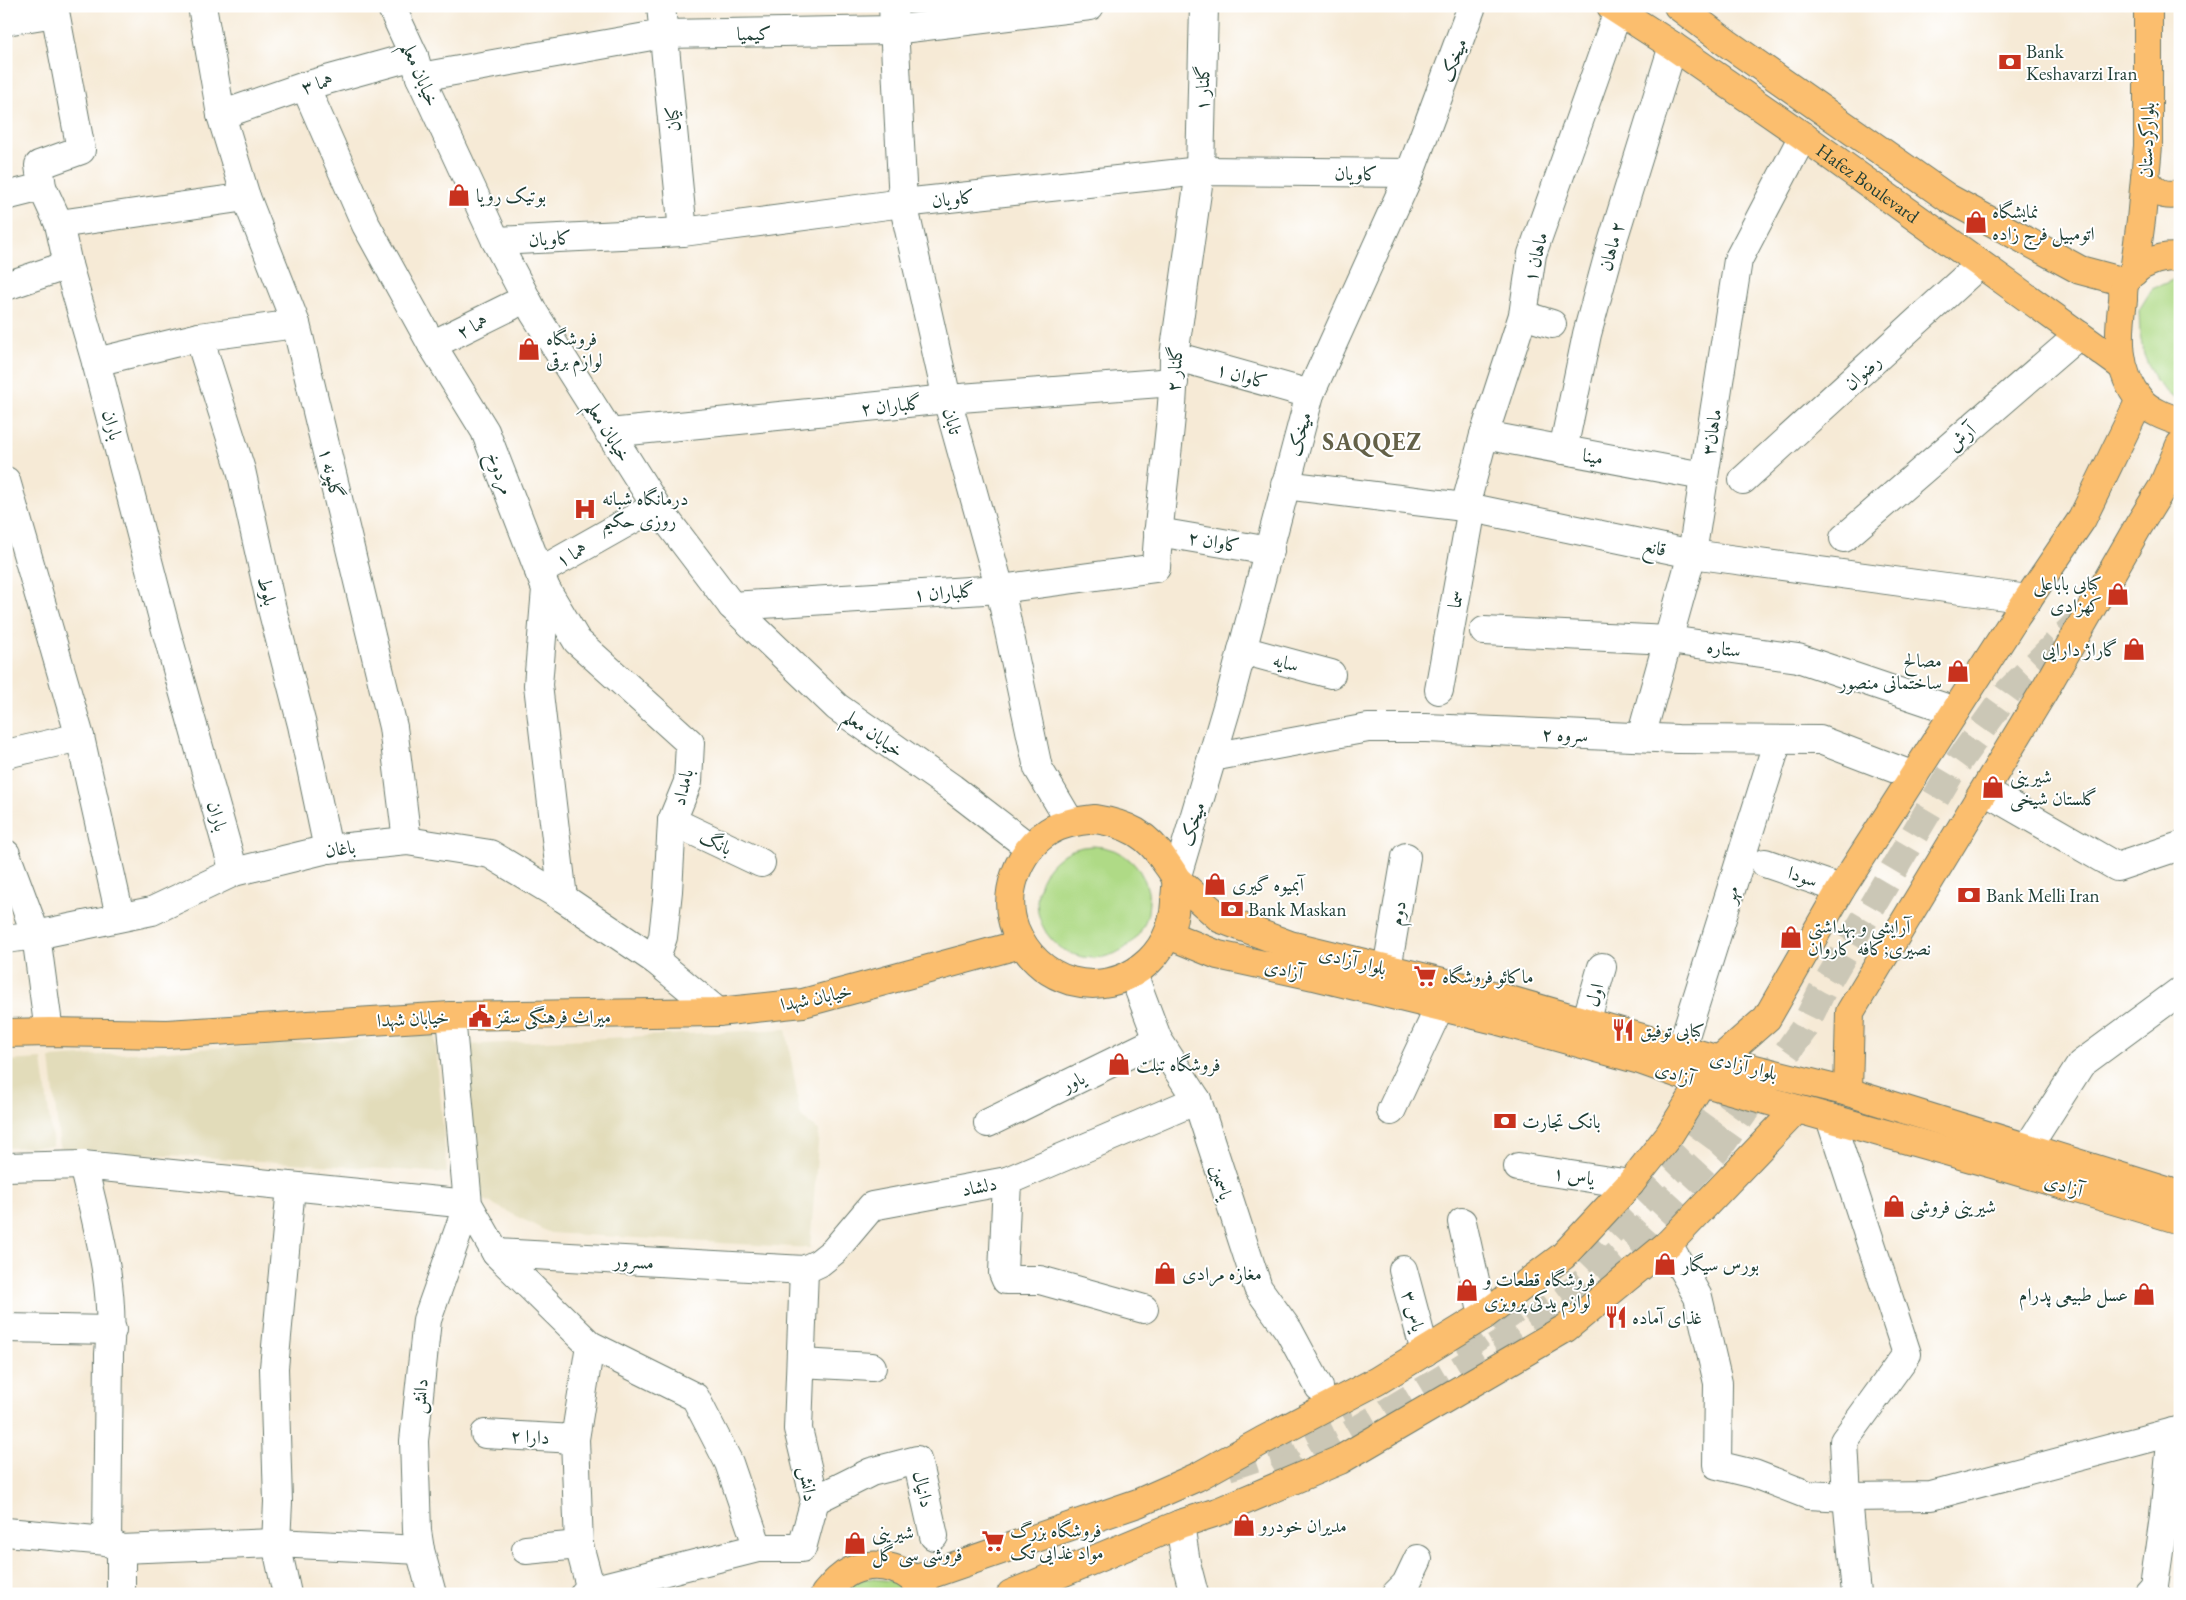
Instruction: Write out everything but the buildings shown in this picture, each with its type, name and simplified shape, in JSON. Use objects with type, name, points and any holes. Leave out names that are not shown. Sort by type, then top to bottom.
[{"type":"main road","name":"Hafez Boulevard","points":[[1678,6],[1727,43],[1948,198],[2080,270],[2129,277]]},
{"type":"main road","name":"بلوارکردستان","points":[[2122,366],[2119,340],[2145,178],[2148,146],[2148,6]]},
{"type":"main road","name":"Hafez Boulevard","points":[[1614,9],[1673,46],[1803,136],[2122,366]]},
{"type":"main road","points":[[2145,178],[2153,191],[2164,195],[2180,194]]},
{"type":"main road","points":[[2129,277],[2154,260],[2173,257],[2180,258]]},
{"type":"main road","points":[[2122,366],[2140,400],[2163,416],[2180,422]]},
{"type":"main road","points":[[1719,1060],[1767,1018],[1841,889],[1955,710],[2082,519],[2140,400]]},
{"type":"main road","points":[[1848,1092],[1850,1012],[2093,607],[2162,488],[2180,445]]},
{"type":"main road","points":[[1095,819],[1119,823],[1141,835],[1159,852],[1176,878],[1174,915],[1169,935],[1154,957],[1133,974],[1109,983],[1083,984],[1058,977],[1037,963],[1021,944],[1012,920],[1010,894],[1016,870],[1030,848],[1048,832],[1070,822],[1095,819]]},
{"type":"main road","name":"بلوار آزادی","points":[[1176,878],[1221,919],[1290,945],[1464,988],[1719,1060],[1848,1092],[2180,1195]]},
{"type":"main road","name":"آزادی","points":[[1169,935],[1218,955],[1440,1006],[1640,1060],[1702,1082],[2180,1220]]},
{"type":"main road","name":"خیابان شهدا","points":[[6,1033],[167,1034],[451,1016],[718,1012],[803,1003],[1021,944]]},
{"type":"main road","points":[[825,1594],[836,1580],[867,1566],[884,1566],[900,1571],[920,1587],[1138,1503],[1197,1477],[1377,1381],[1483,1316],[1563,1256],[1630,1184],[1669,1135],[1702,1082]]},
{"type":"main road","points":[[1011,1594],[1340,1460],[1566,1328],[1668,1244],[1797,1109]]},
{"type":"street","name":"گلپونه ۱","points":[[202,6],[222,115],[246,197],[296,324],[393,727],[407,841]]},
{"type":"street","name":"خیابان معلم","points":[[391,6],[496,241],[534,313],[656,506],[732,606],[837,707],[952,788],[1030,848]]},
{"type":"street","name":"کیان","points":[[661,6],[684,232]]},
{"type":"street","name":"کیمیا","points":[[417,66],[663,34],[1090,6]]},
{"type":"street","name":"گلنار ۱","points":[[1200,170],[1204,6]]},
{"type":"street","name":"میخک","points":[[1176,878],[1270,551],[1285,485],[1310,394],[1410,173],[1472,6]]},
{"type":"street","name":"ماهان ۱","points":[[1469,508],[1484,435],[1523,315],[1532,254],[1614,9]]},
{"type":"street","points":[[6,20],[55,10]]},
{"type":"street","name":"باران","points":[[55,10],[81,150],[39,165],[42,187],[59,224],[68,265],[96,362],[166,630],[234,872]]},
{"type":"street","name":"تابان","points":[[893,18],[903,204],[947,400],[1000,589],[1038,768],[1070,822]]},
{"type":"street","name":"٢ ماهان","points":[[1563,450],[1589,325],[1611,246],[1673,46]]},
{"type":"street","name":"هما ۳","points":[[222,115],[305,86],[417,66]]},
{"type":"street","name":"مردوخ","points":[[305,86],[366,226],[432,346],[485,432],[543,580],[538,685],[562,898]]},
{"type":"street","name":"ماهان۳","points":[[1640,737],[1692,554],[1738,260],[1803,136]]},
{"type":"street","name":"کاویان","points":[[496,241],[684,232],[903,204],[1200,170],[1410,173]]},
{"type":"street","name":"گلنار ۲","points":[[1156,568],[1174,369],[1200,170]]},
{"type":"street","points":[[6,196],[42,187]]},
{"type":"street","points":[[59,224],[246,197]]},
{"type":"street","name":"رضوان","points":[[1743,480],[1980,264]]},
{"type":"street","points":[[6,286],[68,265]]},
{"type":"street","name":"هما ۲","points":[[432,346],[511,306]]},
{"type":"street","points":[[1523,315],[1552,324]]},
{"type":"street","points":[[96,362],[198,337],[296,324]]},
{"type":"street","name":"آرش","points":[[1844,538],[2079,335]]},
{"type":"street","name":"بلوط","points":[[198,337],[241,470],[271,605],[302,725],[328,849]]},
{"type":"street","name":"کاوان ۱","points":[[1174,369],[1310,394]]},
{"type":"street","name":"گلباران ۲","points":[[609,433],[947,400],[1174,369]]},
{"type":"street","name":"مینا","points":[[1484,435],[1703,476]]},
{"type":"street","points":[[6,481],[80,737],[120,916]]},
{"type":"street","name":"قانع","points":[[1285,485],[1469,508],[1692,554],[2028,599]]},
{"type":"street","name":"هما ۱","points":[[543,580],[656,506]]},
{"type":"street","name":"سما","points":[[1439,690],[1469,508]]},
{"type":"street","name":"کاوان ۲","points":[[1158,532],[1270,551]]},
{"type":"street","name":"گلباران ۱","points":[[732,606],[1000,589],[1156,568]]},
{"type":"street","name":"بامداد","points":[[543,580],[578,640],[690,742],[688,782],[672,822],[668,891],[662,937],[655,960]]},
{"type":"street","name":"ستاره","points":[[1484,630],[1669,640],[1798,658],[1955,710]]},
{"type":"street","name":"سایه","points":[[1242,650],[1330,674]]},
{"type":"street","name":"سروه ۲","points":[[1212,757],[1368,728],[1426,728],[1640,737],[1820,740],[1914,776]]},
{"type":"street","points":[[6,754],[80,737]]},
{"type":"street","name":"مهر","points":[[1682,1049],[1778,740]]},
{"type":"street","points":[[1984,791],[2117,867],[2180,846]]},
{"type":"street","name":"بانگ","points":[[672,822],[761,863]]},
{"type":"street","name":"باغان","points":[[6,939],[36,935],[120,916],[152,911],[234,872],[328,849],[407,841],[490,854],[562,898],[655,960]]},
{"type":"street","points":[[6,854],[36,935],[49,1032]]},
{"type":"street","name":"دوم","points":[[1387,969],[1406,858]]},
{"type":"street","name":"سودا","points":[[1765,863],[1841,889]]},
{"type":"street","points":[[655,960],[718,1012]]},
{"type":"street","name":"اول","points":[[1586,1022],[1602,967]]},
{"type":"street","name":"یاسمین","points":[[1133,974],[1158,1040],[1196,1100],[1258,1288],[1289,1331],[1318,1387]]},
{"type":"street","points":[[2032,1150],[2033,1139],[2081,1064],[2180,991]]},
{"type":"street","points":[[1391,1112],[1440,1006]]},
{"type":"street","points":[[451,1016],[468,1204],[496,1253],[590,1345],[695,1397],[729,1463],[758,1548],[588,1592],[579,1545],[575,1439],[590,1345]]},
{"type":"street","name":"یاور","points":[[988,1123],[1158,1040]]},
{"type":"street","name":"دلشاد","points":[[804,1270],[819,1263],[834,1251],[872,1206],[1006,1181],[1196,1100]]},
{"type":"street","points":[[1830,1118],[1907,1354],[1844,1441],[1856,1594]]},
{"type":"street","points":[[6,1167],[83,1165],[468,1204]]},
{"type":"street","points":[[83,1165],[108,1272],[112,1330],[109,1354],[114,1545],[121,1594]]},
{"type":"street","name":"یاس ۱","points":[[1518,1166],[1630,1184]]},
{"type":"street","points":[[1006,1181],[1003,1273],[1006,1280],[1040,1280],[1144,1309]]},
{"type":"street","points":[[287,1594],[276,1543],[278,1502],[274,1368],[291,1186]]},
{"type":"street","name":"دانش","points":[[432,1594],[417,1531],[414,1441],[427,1320],[468,1204]]},
{"type":"street","points":[[1462,1222],[1483,1316]]},
{"type":"street","points":[[1668,1244],[1698,1297],[1718,1382],[1717,1464],[1754,1474],[1808,1495],[1847,1497],[1931,1496],[2176,1431],[2154,1586],[2147,1594]]},
{"type":"street","name":"مسرور","points":[[496,1253],[804,1270]]},
{"type":"street","name":"دانش","points":[[758,1548],[802,1548],[815,1500],[798,1429],[804,1270]]},
{"type":"street","name":"یاس ۳","points":[[1403,1270],[1425,1352]]},
{"type":"street","points":[[6,1328],[112,1330]]},
{"type":"street","points":[[801,1363],[872,1367]]},
{"type":"street","name":"دارا ۲","points":[[485,1434],[575,1439]]},
{"type":"street","name":"دانیال","points":[[815,1500],[871,1472],[917,1460],[934,1536]]},
{"type":"street","points":[[1180,1524],[1194,1594]]},
{"type":"street","points":[[6,1532],[114,1545],[276,1543],[420,1550]]},
{"type":"street","points":[[526,1550],[579,1545]]},
{"type":"street","points":[[1396,1594],[1406,1584],[1418,1559]]},
{"type":"shaded area","points":[[786,1029],[801,1117],[819,1131],[810,1248],[550,1233],[475,1195],[466,1045]]},
{"type":"shaded area","points":[[435,1035],[447,1173],[60,1148],[50,1058]]},
{"type":"shaded area","points":[[42,1059],[53,1146],[6,1148],[6,1061]]},
{"type":"green space","points":[[2175,279],[2180,281],[2180,401],[2170,395],[2155,381],[2144,355],[2140,334],[2139,310],[2152,289]]},
{"type":"green space","points":[[1093,846],[1115,850],[1133,862],[1145,880],[1149,902],[1145,924],[1133,942],[1115,954],[1093,958],[1071,954],[1053,942],[1041,924],[1037,902],[1041,880],[1053,862],[1071,850]]},
{"type":"green space","points":[[863,1578],[893,1581],[908,1594],[838,1594]]},
{"type":"tunnel","points":[[1278,1477],[1501,1344],[1580,1285],[1636,1237],[1721,1145],[1803,1030],[1822,991],[1953,769],[2009,691],[2080,620]]},
{"type":"tunnel","points":[[1581,1262],[1690,1151],[1747,1073]]},
{"type":"tunnel","points":[[1458,1351],[1524,1304]]},
{"type":"tunnel","points":[[1228,1467],[1277,1451],[1352,1414]]},
{"type":"place","name":"Bank Keshavarzi Iran","points":[[2010,62]]},
{"type":"place","name":"بوتیک رویا","points":[[459,195]]},
{"type":"place","name":"نمایشگاه اتومبیل فرج زاده","points":[[1976,222]]},
{"type":"place","name":"فروشگاه لوازم برقی","points":[[529,349]]},
{"type":"place","name":"درمانگاه شبانه روزی حکیم","points":[[585,509]]},
{"type":"place","name":"کبابی باباعلی کهزادی","points":[[2118,594]]},
{"type":"place","name":"گاراژ دارایی","points":[[2134,649]]},
{"type":"place","name":"مصالح ساختمانی منصور","points":[[1958,671]]},
{"type":"place","name":"شیرینی گلستان شیخی","points":[[1993,787]]},
{"type":"place","name":"آبمیوه گیری","points":[[1215,884]]},
{"type":"place","name":"Bank Melli Iran","points":[[1969,895]]},
{"type":"place","name":"Bank Maskan","points":[[1232,909]]},
{"type":"place","name":"آرایشی و بهداشتی نصیری;کافه کاروان","points":[[1791,937]]},
{"type":"place","name":"ماکائو فروشگاه","points":[[1425,976]]},
{"type":"place","name":"میراث فرهنگی سقز","points":[[480,1016]]},
{"type":"place","name":"کبابی توفیق","points":[[1623,1030]]},
{"type":"place","name":"فروشگاه تبلت","points":[[1119,1064]]},
{"type":"place","name":"بانک تجارت","points":[[1505,1121]]},
{"type":"place","name":"شیرینی فروشی","points":[[1894,1206]]},
{"type":"place","name":"بورس سیگار","points":[[1665,1264]]},
{"type":"place","name":"مغازه مرادی","points":[[1165,1273]]},
{"type":"place","name":"فروشگاه قطعات و لوازم یدکی پرویزی","points":[[1467,1290]]},
{"type":"place","name":"عسل طبیعی پدرام","points":[[2144,1294]]},
{"type":"place","name":"غذای آماده","points":[[1616,1317]]},
{"type":"place","name":"مدیران خودرو","points":[[1244,1525]]},
{"type":"place","name":"فروشگاه بزرگ مواد غذایی تک","points":[[993,1541]]},
{"type":"place","name":"شیرینی فروشی سی گل","points":[[855,1543]]},
{"type":"district","name":"SAQQEZ","points":[[1372,442]]}]
